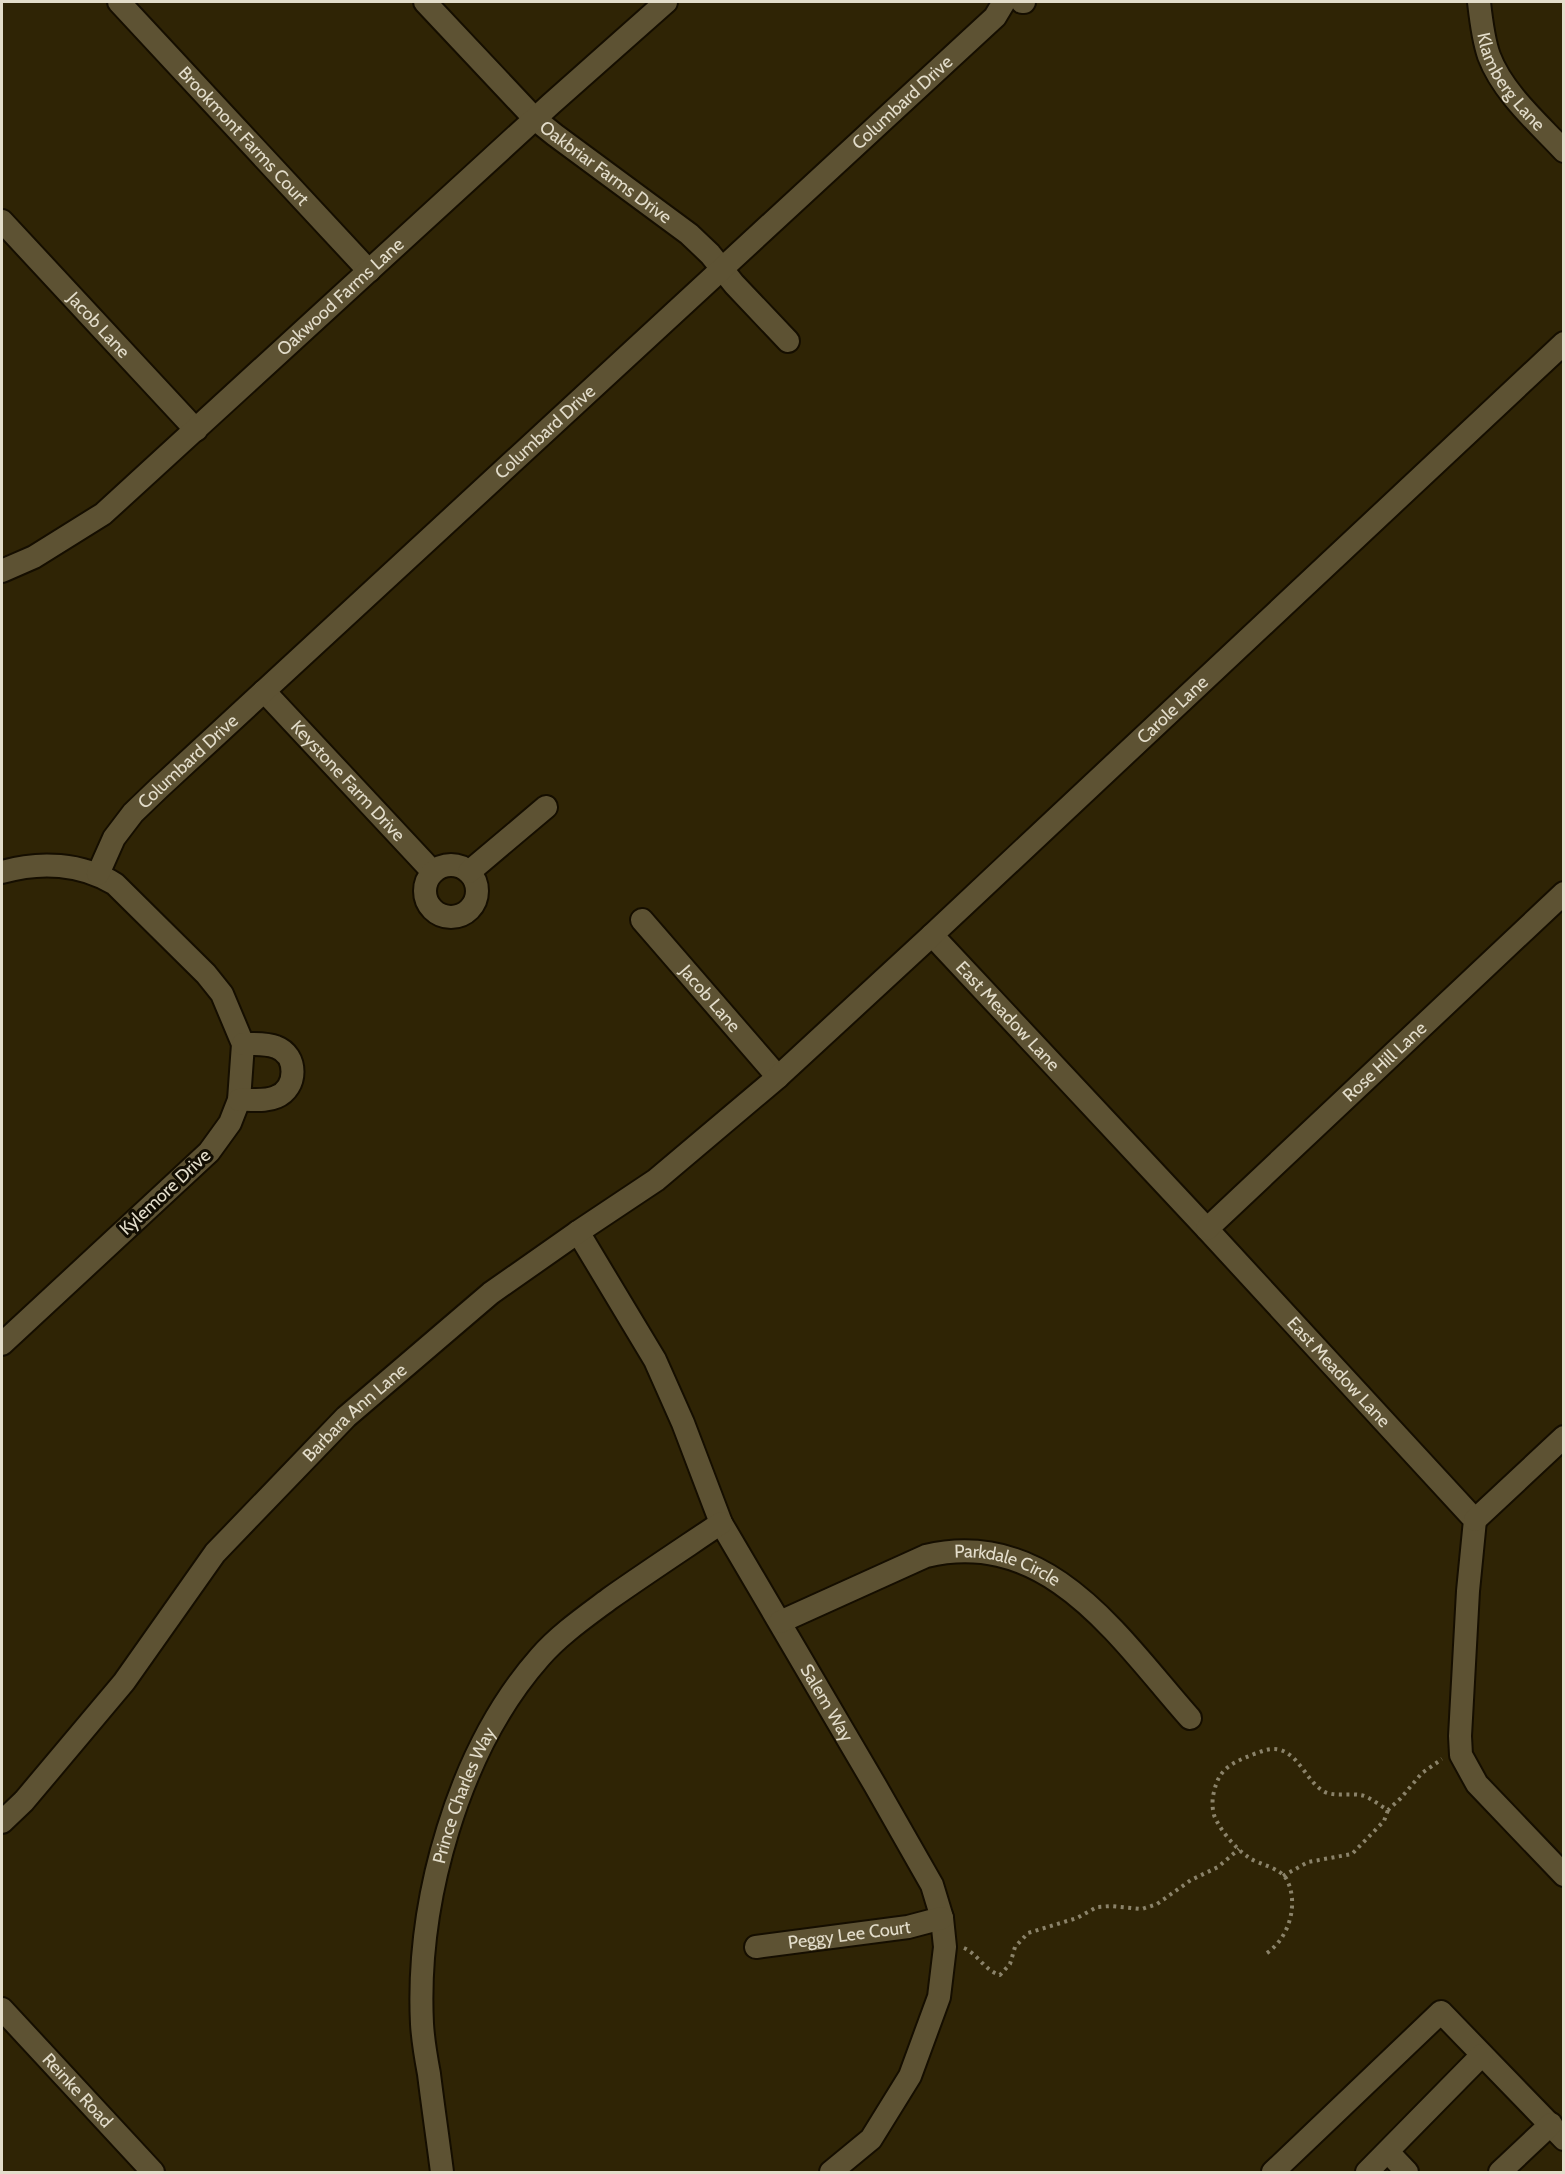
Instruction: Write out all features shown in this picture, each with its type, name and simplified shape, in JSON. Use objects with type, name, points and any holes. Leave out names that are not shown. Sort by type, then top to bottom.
[{"type":"street","name":"Brookmont Farms Court","points":[[119,2],[369,271]]},
{"type":"street","name":"Oakbriar Farms Drive","points":[[425,2],[535,119],[689,234],[710,254],[788,341]]},
{"type":"street","name":"Oakwood Farms Lane","points":[[2,571],[34,557],[103,514],[666,2]]},
{"type":"street","name":"Columbard Drive","points":[[98,874],[114,838],[133,813],[995,17],[1004,2]]},
{"type":"street","name":"Klamberg Lane","points":[[1479,2],[1485,41],[1497,74],[1518,102],[1563,151]]},
{"type":"street","name":"Jacob Lane","points":[[2,221],[196,430]]},
{"type":"street","name":"Carole Lane","points":[[778,1077],[1563,342]]},
{"type":"street","name":"Keystone Farm Drive","points":[[264,691],[433,872]]},
{"type":"street","points":[[469,872],[546,807]]},
{"type":"street","points":[[2,872],[19,867],[50,864],[98,874]]},
{"type":"street","points":[[447,865],[463,868],[469,872],[477,888],[473,905],[467,912],[450,918],[434,912],[425,897],[424,888],[433,872],[447,865]]},
{"type":"street","name":"Kylemore Drive","points":[[2,1344],[209,1152],[230,1123],[239,1100],[243,1044],[222,994],[206,974],[130,897],[98,874]]},
{"type":"street","name":"Rose Hill Lane","points":[[1207,1229],[1563,893]]},
{"type":"street","name":"Jacob Lane","points":[[642,920],[778,1077]]},
{"type":"street","name":"East Meadow Lane","points":[[932,935],[1475,1520]]},
{"type":"street","points":[[239,1100],[270,1099],[279,1096],[290,1086],[293,1077],[293,1067],[289,1058],[277,1047],[268,1044],[243,1044]]},
{"type":"street","name":"Barbara Ann Lane","points":[[2,1822],[24,1801],[124,1682],[215,1553],[346,1417],[491,1293],[656,1180],[778,1077]]},
{"type":"street","name":"Salem Way","points":[[578,1232],[655,1360],[683,1423],[721,1523],[932,1886],[942,1918],[944,1944],[939,1997],[910,2076],[871,2139],[831,2172]]},
{"type":"street","points":[[1563,1437],[1475,1520],[1468,1591],[1460,1736],[1463,1759],[1477,1784],[1563,1875]]},
{"type":"street","name":"Prince Charles Way","points":[[442,2172],[422,2025],[426,1924],[436,1872],[455,1809],[480,1746],[505,1705],[539,1658],[554,1643],[586,1616],[721,1523]]},
{"type":"street","name":"Parkdale Circle","points":[[780,1622],[926,1556],[948,1551],[974,1551],[1018,1560],[1061,1582],[1100,1615],[1190,1718]]},
{"type":"street","name":"Peggy Lee Court","points":[[756,1947],[908,1927],[942,1918]]},
{"type":"street","name":"Reinke Road","points":[[2,2009],[153,2172]]},
{"type":"street","points":[[1273,2172],[1441,2013],[1557,2132],[1500,2172]]},
{"type":"street","points":[[1366,2172],[1482,2055]]},
{"type":"street","points":[[1388,2152],[1407,2172]]},
{"type":"path","points":[[1267,1953],[1275,1947],[1284,1934],[1293,1905],[1286,1878],[1270,1867],[1248,1858],[1223,1830],[1214,1815],[1212,1800],[1217,1779],[1227,1766],[1267,1749],[1281,1750],[1298,1762],[1322,1790],[1329,1793],[1362,1795],[1388,1809]]},
{"type":"path","points":[[1283,1876],[1308,1862],[1352,1854],[1384,1821],[1388,1809],[1400,1799],[1422,1773],[1442,1758],[1463,1759]]},
{"type":"path","points":[[944,1944],[959,1945],[972,1952],[993,1973],[1000,1975],[1010,1964],[1016,1947],[1028,1933],[1077,1918],[1097,1907],[1142,1909],[1157,1904],[1191,1880],[1218,1867],[1239,1849]]}]
